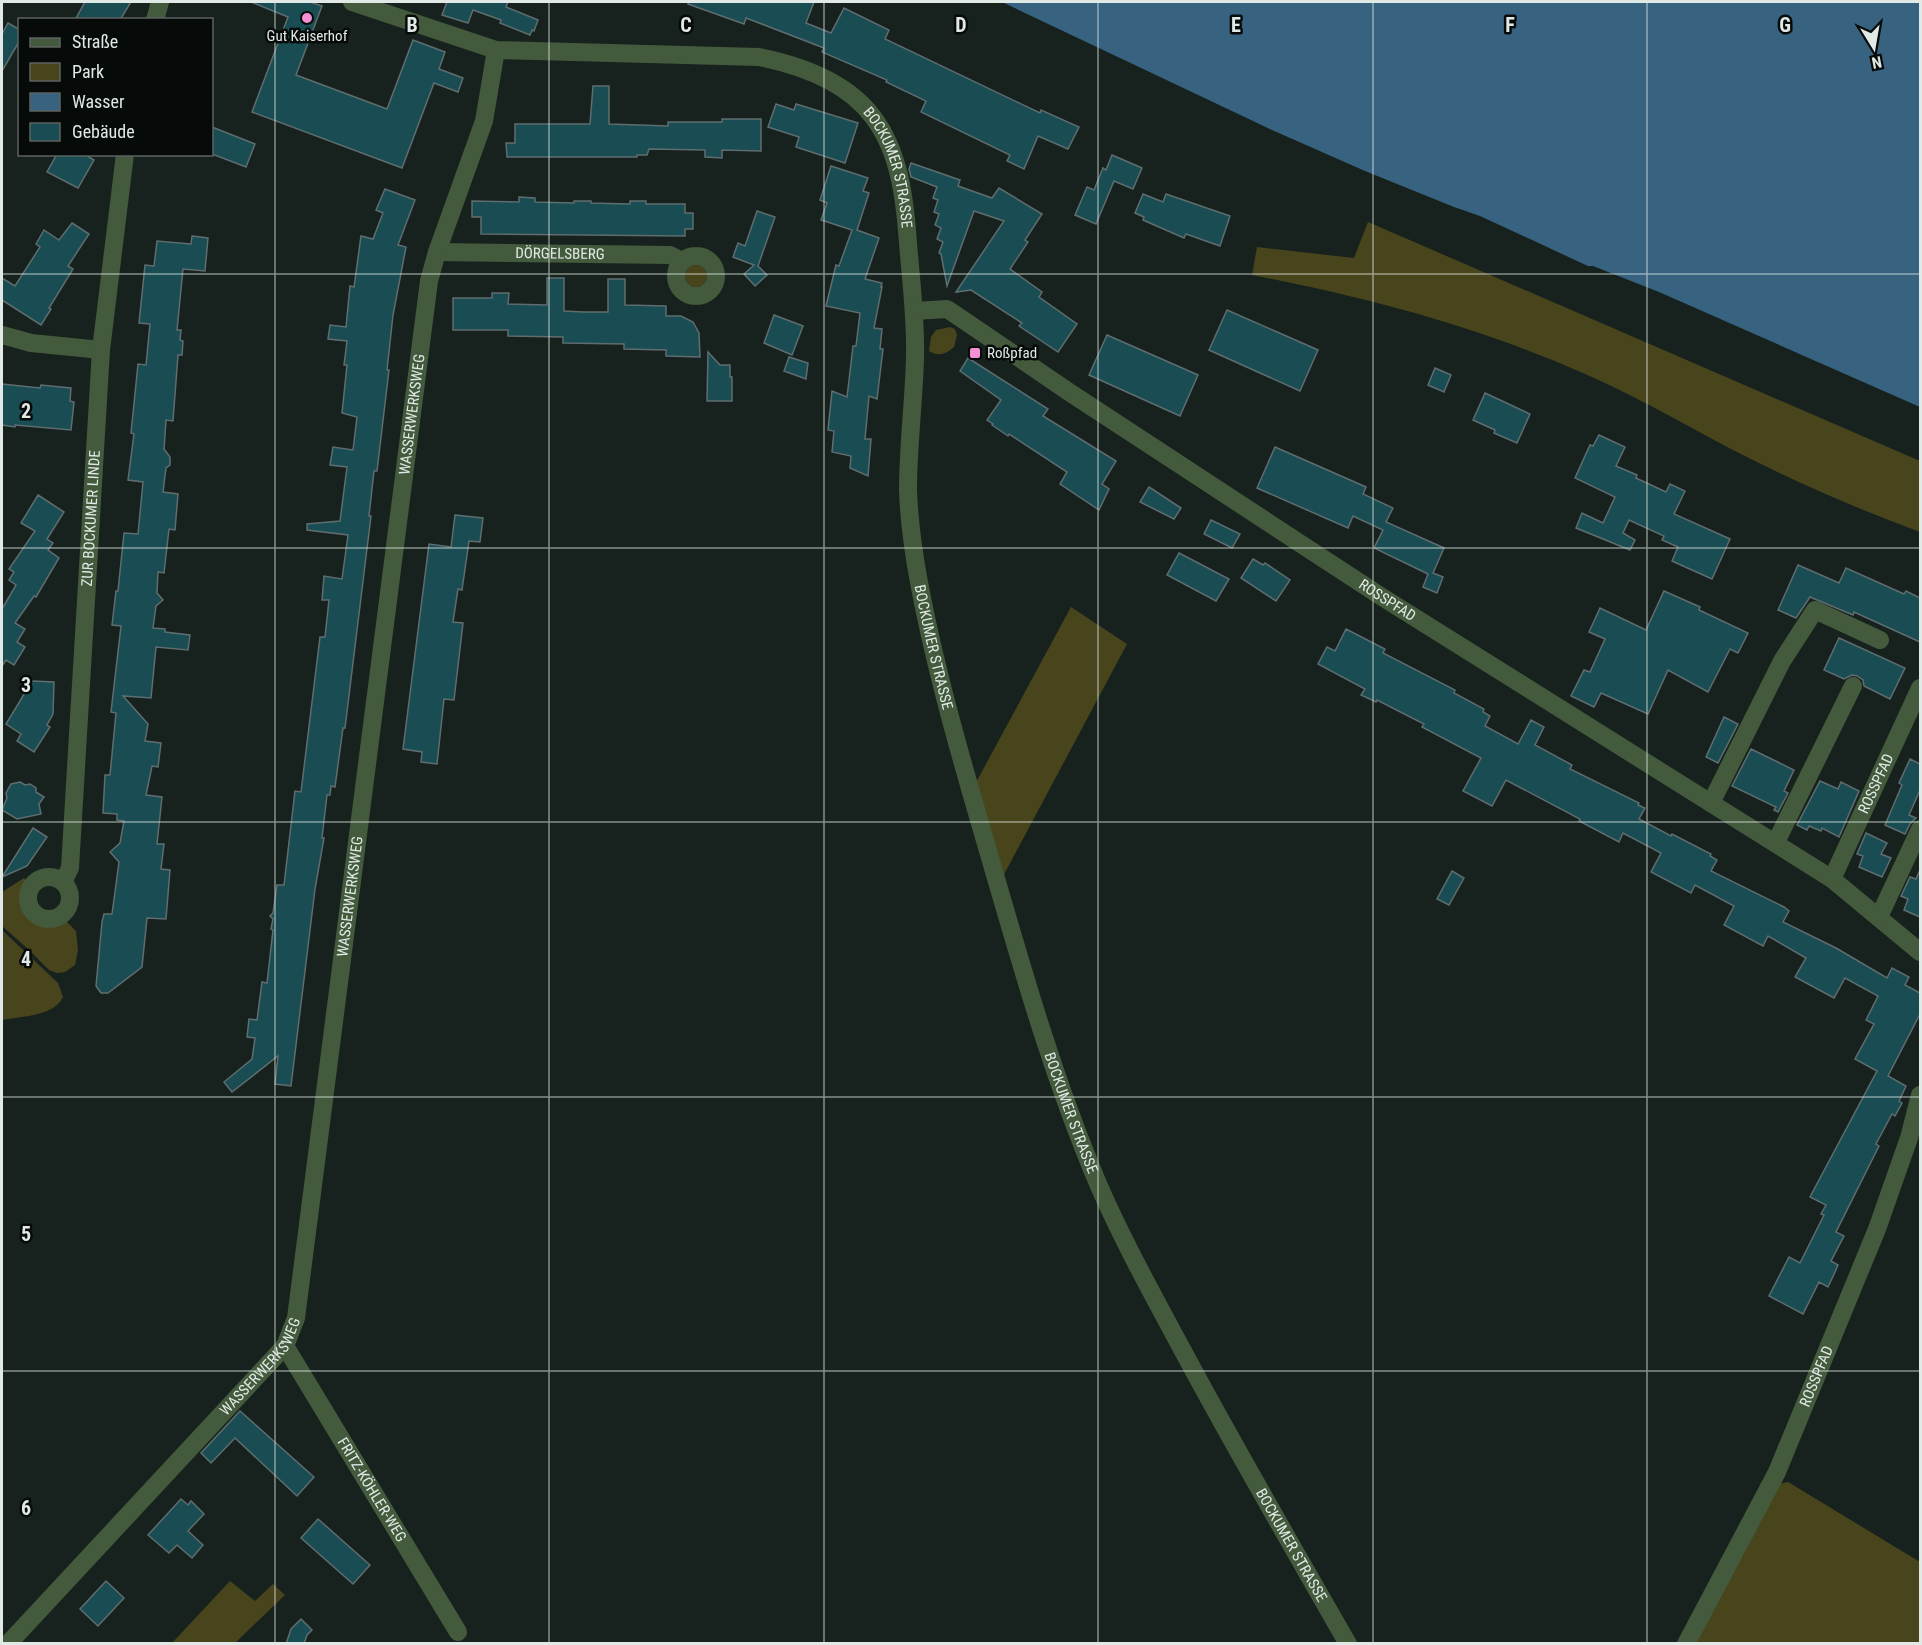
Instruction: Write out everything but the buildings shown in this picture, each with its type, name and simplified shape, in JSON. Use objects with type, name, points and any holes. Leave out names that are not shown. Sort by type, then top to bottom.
[{"type":"street","points":[[156,18],[160,2]]},
{"type":"street","name":"BOCKUMER STRASSE","points":[[352,2],[496,50],[759,57],[790,63],[823,76],[861,104],[873,116],[896,164],[905,210],[914,311],[915,357],[908,493],[918,576],[934,652],[1027,986],[1091,1165],[1135,1261],[1219,1417],[1348,1644]]},
{"type":"street","name":"WASSERWERKSWEG","points":[[8,1644],[285,1346],[296,1318],[301,1294],[426,302],[437,252],[484,121],[496,50]]},
{"type":"street","name":"ZUR BOCKUMER LINDE","points":[[63,882],[70,868],[101,350],[124,156]]},
{"type":"street","name":"DÖRGELSBERG","points":[[437,252],[670,255],[682,261]]},
{"type":"street","name":"ROSSPFAD","points":[[914,311],[947,309],[963,319],[1069,392],[1382,597],[1832,879],[1920,952]]},
{"type":"street","points":[[2,335],[31,343],[101,350]]},
{"type":"street","points":[[1711,803],[1782,661],[1815,610],[1880,640]]},
{"type":"street","points":[[1776,842],[1853,686]]},
{"type":"street","name":"ROSSPFAD","points":[[1832,879],[1920,688]]},
{"type":"street","points":[[1879,917],[1920,829]]},
{"type":"street","name":"ROSSPFAD","points":[[1686,1644],[1777,1472],[1877,1229],[1909,1138],[1920,1095]]},
{"type":"street","name":"FRITZ-KÖHLER-WEG","points":[[285,1346],[458,1632]]},
{"type":"green space","points":[[1368,222],[1920,461],[1920,532],[1800,482],[1729,448],[1620,390],[1542,356],[1461,327],[1379,303],[1252,275],[1257,247],[1354,258]]},
{"type":"green space","points":[[696,265],[706,272],[707,276],[700,286],[696,287],[686,280],[685,276],[692,266]]},
{"type":"green space","points":[[950,327],[955,329],[957,335],[954,347],[942,354],[929,351],[931,337],[936,330]]},
{"type":"green space","points":[[1071,607],[1127,644],[1001,880],[973,788]]},
{"type":"green space","points":[[24,878],[27,882],[21,899],[31,920],[43,926],[49,926],[65,920],[76,931],[78,950],[75,965],[65,972],[57,973],[49,970],[2,926],[2,892]]},
{"type":"green space","points":[[2,930],[58,983],[63,997],[58,1004],[45,1012],[2,1020]]},
{"type":"green space","points":[[1788,1482],[1920,1562],[1919,1643],[1688,1644],[1778,1484]]},
{"type":"green space","points":[[230,1581],[255,1601],[273,1584],[285,1595],[235,1643],[172,1643]]},
{"type":"water","points":[[1002,2],[1920,2],[1920,407],[1659,292],[1588,266],[1480,216],[1365,171],[1272,130]]},
{"type":"place","name":"Gut Kaiserhof","points":[[307,18]]},
{"type":"place","name":"Roßpfad","points":[[975,353]]}]
